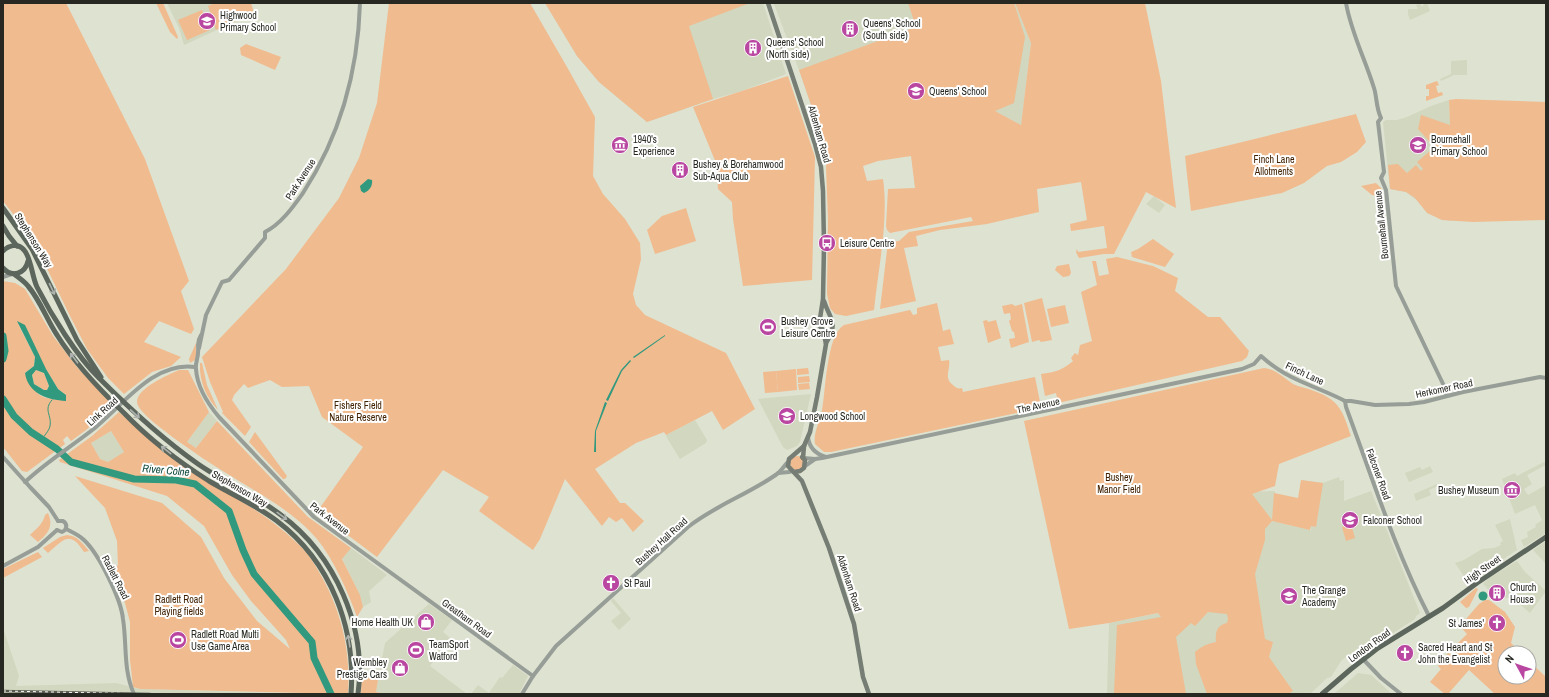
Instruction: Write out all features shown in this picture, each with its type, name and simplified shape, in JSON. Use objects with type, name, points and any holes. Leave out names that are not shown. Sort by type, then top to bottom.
[{"type":"main road","name":"Aldenham Road","points":[[768,3],[820,164],[823,206],[823,299],[821,319]]},
{"type":"main road","name":"Stephenson Way","points":[[3,208],[32,249],[77,340],[108,386]]},
{"type":"main road","name":"Stephenson Way","points":[[3,226],[11,239],[25,251],[37,287],[63,330],[90,367],[108,386],[142,420],[168,442],[213,474],[280,514],[299,530],[316,549],[340,586],[353,624],[359,664],[358,694]]},
{"type":"main road","points":[[3,251],[10,246],[18,246]]},
{"type":"main road","points":[[13,274],[24,270],[28,258]]},
{"type":"main road","name":"Stephenson Way","points":[[3,268],[28,286],[57,335],[77,363],[125,415],[194,471],[275,520],[293,535],[310,554],[329,582],[345,621],[351,656],[351,694]]},
{"type":"main road","name":"Aldenham Road","points":[[823,299],[831,318]]},
{"type":"main road","points":[[802,481],[805,467],[803,458],[804,446],[808,436],[817,398],[826,344],[823,330],[819,324],[821,319],[825,316],[831,318],[834,322],[830,338],[826,344]]},
{"type":"main road","points":[[823,330],[827,330],[832,327]]},
{"type":"main road","points":[[804,446],[791,457],[788,462],[789,468],[792,471],[800,471],[805,467]]},
{"type":"main road","points":[[795,455],[800,455],[803,458]]},
{"type":"main road","name":"Aldenham Road","points":[[792,471],[802,481],[829,548],[854,624],[863,677],[869,694]]},
{"type":"main road","name":"High Street","points":[[1429,616],[1453,602],[1477,583],[1546,537]]},
{"type":"main road","name":"London Road","points":[[1322,694],[1363,659],[1429,616]]},
{"type":"street","name":"Park Avenue","points":[[360,3],[358,40],[350,83],[333,139],[320,165],[298,200],[275,227],[265,232],[265,238],[229,280],[222,282],[206,315],[201,335],[197,341],[198,349],[195,367],[204,394],[214,411],[308,512],[391,573]]},
{"type":"street","name":"Bournehall Avenue","points":[[1346,3],[1352,28],[1375,92],[1378,112],[1381,118],[1378,122],[1384,172],[1381,178],[1386,190],[1396,286],[1442,381],[1446,395]]},
{"type":"street","points":[[3,277],[13,274]]},
{"type":"street","name":"Finch Lane","points":[[1261,356],[1290,376],[1326,391],[1345,401]]},
{"type":"street","name":"The Avenue","points":[[803,458],[815,459],[826,457],[1242,369],[1254,364],[1261,356]]},
{"type":"street","name":"Link Road","points":[[25,482],[103,421],[137,388],[152,378],[171,370],[188,366],[195,367]]},
{"type":"street","name":"Herkomer Road","points":[[1345,401],[1375,405],[1409,404],[1424,402],[1446,395],[1540,377],[1546,378]]},
{"type":"street","name":"Falconer Road","points":[[1345,401],[1377,493],[1416,590],[1429,616]]},
{"type":"street","points":[[808,436],[813,450],[826,457]]},
{"type":"street","points":[[3,457],[51,509],[58,521]]},
{"type":"street","name":"The Avenue","points":[[805,467],[815,459]]},
{"type":"street","name":"Bushey Hall Road","points":[[522,694],[533,676],[556,646],[688,527],[718,507],[778,473],[788,462]]},
{"type":"street","name":"Bushey Hall Road","points":[[778,473],[792,471]]},
{"type":"street","points":[[56,530],[62,532],[66,528],[65,522],[61,520],[58,521]]},
{"type":"street","points":[[56,530],[55,525],[58,521]]},
{"type":"street","name":"Radlett Road","points":[[66,528],[80,536],[91,548],[122,607],[127,675],[134,694]]},
{"type":"street","points":[[3,566],[38,546],[56,530]]},
{"type":"street","name":"Greatham Road","points":[[391,573],[533,676]]},
{"type":"street","points":[[1363,659],[1381,678],[1400,694]]},
{"type":"shaded area","name":"Highwood Primary School","points":[[167,3],[251,3],[254,13],[184,45],[179,28]]},
{"type":"shaded area","points":[[545,3],[763,3],[786,74],[742,91],[713,99],[647,122],[599,82],[577,56]]},
{"type":"shaded area","name":"Queens' School","points":[[1015,3],[1031,43],[1021,125],[994,111],[828,154],[774,4]]},
{"type":"shaded area","points":[[1425,3],[1427,3],[1430,11],[1410,20],[1408,9],[1418,9],[1416,5],[1420,4],[1422,7]]},
{"type":"shaded area","points":[[1467,60],[1467,75],[1454,75],[1441,81],[1440,79],[1451,74],[1451,61]]},
{"type":"shaded area","name":"Bournehall Primary School","points":[[1449,100],[1454,221],[1442,220],[1406,192],[1390,189],[1383,122],[1386,120],[1397,120],[1407,117]]},
{"type":"shaded area","points":[[368,179],[372,180],[372,184],[369,190],[364,193],[361,191],[360,186]]},
{"type":"shaded area","points":[[1154,196],[1165,205],[1159,213],[1146,204]]},
{"type":"shaded area","points":[[17,321],[25,325],[46,369],[58,389],[66,395],[66,401],[46,397],[35,391],[30,386],[25,373],[34,366],[35,357]],"holes":[[[36,370],[44,373],[49,386],[47,390],[44,390],[34,384],[32,375]]]},
{"type":"shaded area","points":[[665,335],[634,358],[633,357]]},
{"type":"shaded area","points":[[630,360],[631,361],[622,371],[608,401],[606,400],[621,370]]},
{"type":"shaded area","name":"Longwood School","points":[[811,394],[800,442],[797,446],[787,450],[783,447],[758,399]]},
{"type":"shaded area","points":[[605,402],[607,403],[596,431],[596,452],[594,452],[595,431]]},
{"type":"shaded area","points":[[209,412],[217,421],[196,448],[187,442]]},
{"type":"shaded area","points":[[695,420],[707,440],[706,443],[680,459],[666,435]]},
{"type":"shaded area","points":[[111,431],[124,452],[108,462],[100,459],[91,443]]},
{"type":"shaded area","points":[[1544,462],[1546,465],[1527,475],[1532,484],[1524,489],[1528,495],[1546,485],[1546,533],[1524,547],[1521,540],[1528,537],[1527,532],[1536,527],[1535,525],[1542,520],[1535,505],[1515,514],[1502,479],[1515,473],[1517,476]]},
{"type":"shaded area","points":[[1430,466],[1433,472],[1409,482],[1405,473],[1420,467],[1422,470]]},
{"type":"shaded area","name":"The Grange Academy","points":[[1339,477],[1340,481],[1344,480],[1344,501],[1371,491],[1420,613],[1415,619],[1368,649],[1361,646],[1341,661],[1331,677],[1327,678],[1310,694],[1107,694],[1109,623],[1159,613],[1223,493],[1275,491],[1272,521],[1311,530],[1311,526],[1316,527],[1301,480],[1323,483]]},
{"type":"shaded area","points":[[1437,484],[1438,486],[1429,490],[1431,495],[1416,501],[1414,494]]},
{"type":"shaded area","points":[[1510,519],[1517,550],[1468,582],[1455,563],[1464,560],[1482,549],[1494,548],[1501,545],[1500,543],[1503,541],[1495,525]]},
{"type":"shaded area","points":[[1546,541],[1546,564],[1533,550]]},
{"type":"shaded area","points":[[351,548],[387,575],[369,591],[371,602],[363,607],[360,595],[342,558]]},
{"type":"shaded area","points":[[1517,561],[1525,572],[1546,591],[1530,613],[1514,599],[1495,596],[1483,584],[1489,578]]},
{"type":"shaded area","points":[[1483,591],[1488,596],[1483,601],[1478,596]]},
{"type":"shaded area","points":[[613,598],[631,619],[619,630],[611,621],[621,613],[611,601]]},
{"type":"shaded area","points":[[429,604],[452,620],[443,632],[450,638],[430,666],[467,694],[387,694],[376,692],[385,643]]},
{"type":"shaded area","points":[[3,628],[19,676],[16,686],[116,683],[140,689],[316,694],[3,694]]},
{"type":"shaded area","points":[[513,665],[528,676],[519,694],[471,694],[478,685],[489,693],[500,677],[502,678]]},
{"type":"shaded area","points":[[1358,673],[1371,675],[1392,694],[1334,694]]},
{"type":"green space","points":[[3,3],[66,3],[145,159],[189,281],[181,291],[194,329],[191,334],[159,321],[144,342],[181,357],[171,366],[152,372],[124,394],[108,378],[87,349],[39,252],[28,233],[3,201]]},
{"type":"green space","points":[[156,3],[163,3],[178,37],[177,39],[170,32]]},
{"type":"green space","points":[[215,3],[251,3],[254,13],[216,30],[208,6]]},
{"type":"green space","name":"Fishers Field Nature Reserve","points":[[389,3],[530,3],[595,117],[593,176],[603,194],[625,219],[640,243],[641,259],[633,294],[636,305],[645,315],[726,353],[755,409],[723,430],[712,411],[666,435],[664,432],[636,443],[595,469],[620,503],[625,503],[644,521],[633,532],[622,518],[616,522],[609,517],[602,526],[565,479],[540,539],[533,550],[479,511],[489,497],[443,470],[377,557],[317,512],[363,447],[322,417],[309,386],[282,387],[270,380],[248,388],[244,384],[234,395],[232,400],[251,427],[245,436],[222,413],[223,412],[210,382],[202,357],[286,269],[339,198],[359,158],[377,103]]},
{"type":"green space","points":[[545,3],[750,3],[689,26],[713,99],[647,122],[599,82],[577,56]]},
{"type":"green space","points":[[908,3],[1014,3],[1025,37],[1014,103],[995,111],[1021,125],[1031,43],[1015,3],[1145,3],[1161,81],[1176,208],[1146,192],[1114,254],[1079,258],[1076,252],[1077,249],[1078,252],[1107,248],[1104,226],[1071,231],[1070,224],[1087,220],[1081,182],[1037,189],[1039,212],[987,224],[940,230],[916,236],[918,246],[904,248],[916,301],[880,309],[888,242],[899,241],[909,232],[973,221],[971,217],[890,233],[886,226],[888,189],[915,188],[911,156],[878,161],[863,166],[867,181],[883,179],[885,211],[884,227],[874,310],[846,316],[835,314],[830,308],[827,294],[828,219],[826,167],[828,154],[799,70],[916,27]]},
{"type":"green space","points":[[202,10],[210,30],[187,40],[178,20]]},
{"type":"green space","points":[[246,44],[281,57],[275,70],[241,55],[240,48]]},
{"type":"green space","points":[[788,76],[815,157],[812,280],[743,286],[733,219],[732,202],[718,189],[716,163],[693,107]]},
{"type":"green space","points":[[1437,81],[1439,85],[1436,86],[1438,93],[1442,92],[1443,95],[1426,101],[1426,96],[1429,96],[1429,89],[1426,89],[1426,85]]},
{"type":"green space","points":[[1449,100],[1546,102],[1546,220],[1473,222],[1442,220],[1427,213],[1415,198],[1406,192],[1390,189],[1388,165],[1398,164],[1407,173],[1416,165],[1421,171],[1423,169],[1417,162],[1431,150],[1437,157],[1440,153],[1418,129],[1421,115],[1450,125]]},
{"type":"green space","name":"Finch Lane Allotments","points":[[1356,114],[1366,142],[1357,152],[1341,162],[1327,166],[1304,183],[1282,193],[1191,211],[1185,156]]},
{"type":"green space","points":[[1376,183],[1381,188],[1383,197],[1372,195],[1361,186]]},
{"type":"green space","points":[[686,208],[696,241],[655,254],[647,230],[662,216]]},
{"type":"green space","points":[[1153,239],[1174,254],[1165,267],[1132,257],[1131,252]]},
{"type":"green space","points":[[1117,257],[1153,266],[1178,278],[1175,291],[1208,317],[1220,317],[1249,351],[1247,357],[1242,361],[1058,403],[1056,393],[1045,396],[1041,374],[1066,367],[1073,361],[1071,358],[1075,353],[1078,355],[1080,345],[1092,341],[1081,292],[1097,285],[1092,261],[1096,261],[1099,276],[1109,274],[1106,259]]},
{"type":"green space","points":[[1069,264],[1071,273],[1069,276],[1063,277],[1055,270],[1057,266]]},
{"type":"green space","points":[[3,281],[15,283],[25,289],[53,336],[77,367],[113,406],[71,441],[67,436],[63,440],[65,444],[27,472],[22,471],[3,447]],"holes":[[[17,322],[58,389],[66,395],[57,398],[45,398],[36,392],[25,373],[34,366],[35,357]]]},
{"type":"green space","points":[[1042,298],[1052,340],[1041,342],[1039,340],[1032,342],[1024,303]]},
{"type":"green space","points":[[937,303],[943,331],[950,329],[954,344],[938,347],[941,361],[949,360],[948,379],[950,382],[956,388],[962,388],[963,392],[1035,377],[1040,402],[1036,409],[831,452],[824,452],[815,444],[815,436],[822,410],[830,351],[838,331],[844,325],[910,310],[913,315],[917,314],[917,308]]},
{"type":"green space","points":[[1012,304],[1015,306],[1022,304],[1029,342],[1011,348],[1009,339],[1015,338],[1009,321],[1011,319],[1010,313],[1004,314],[1002,306]]},
{"type":"green space","points":[[1065,305],[1069,323],[1051,327],[1047,309]]},
{"type":"green space","points":[[987,320],[988,322],[996,320],[1001,338],[988,343],[983,321]]},
{"type":"green space","points":[[196,343],[196,358],[190,363],[189,359]]},
{"type":"green space","points":[[200,363],[202,363],[207,385],[218,410],[210,400],[204,388]]},
{"type":"green space","points":[[808,368],[809,374],[797,375],[797,369]]},
{"type":"green space","name":"Bushey Manor Field","points":[[1264,368],[1276,372],[1293,384],[1330,398],[1343,414],[1351,436],[1279,464],[1275,486],[1252,494],[1272,520],[1274,493],[1298,498],[1301,480],[1323,483],[1316,527],[1311,526],[1310,530],[1272,521],[1265,529],[1265,540],[1255,574],[1265,639],[1273,642],[1269,657],[1293,691],[1288,694],[1207,694],[1196,664],[1195,652],[1200,648],[1216,642],[1217,630],[1221,625],[1227,623],[1228,619],[1227,614],[1208,612],[1195,626],[1191,623],[1176,637],[1186,694],[1114,694],[1117,625],[1161,617],[1158,613],[1069,629],[1024,421]]},
{"type":"green space","points":[[796,369],[797,390],[778,392],[776,371]]},
{"type":"green space","points":[[36,370],[44,373],[49,386],[47,390],[44,390],[34,384],[32,375]]},
{"type":"green space","points":[[179,370],[188,370],[209,412],[187,442],[196,448],[217,421],[308,517],[351,548],[342,559],[360,595],[363,607],[357,617],[335,566],[317,539],[297,519],[178,441],[154,423],[138,406],[138,397],[147,387]]},
{"type":"green space","points":[[776,371],[778,392],[765,393],[763,372]]},
{"type":"green space","points":[[809,376],[810,382],[798,383],[798,377]]},
{"type":"green space","points":[[809,383],[810,389],[799,390],[798,384]]},
{"type":"green space","name":"Radlett Road Playing fields","points":[[119,412],[181,465],[270,520],[300,546],[310,558],[327,586],[339,616],[348,662],[348,694],[140,689],[133,687],[130,660],[130,622],[125,603],[109,574],[118,565],[117,541],[105,508],[75,476],[162,503],[201,537],[224,578],[257,621],[290,649],[286,640],[251,601],[232,575],[204,526],[167,496],[60,462],[59,460],[92,436]],"holes":[[[111,431],[124,452],[108,462],[100,459],[91,443]]]},
{"type":"green space","points":[[255,432],[287,476],[285,479],[283,479],[249,442]]},
{"type":"green space","points":[[797,456],[802,458],[804,463],[802,468],[797,470],[792,468],[790,463],[792,458]]},
{"type":"green space","points":[[48,513],[50,518],[49,529],[45,536],[38,542],[30,535],[39,526],[45,515]]},
{"type":"green space","points":[[1351,524],[1355,538],[1346,541],[1342,527]]},
{"type":"green space","points":[[67,535],[77,538],[89,551],[84,552],[75,541],[71,539],[67,539],[58,544],[48,553],[43,548],[60,537]]},
{"type":"green space","points":[[38,552],[42,557],[3,578],[3,569]]},
{"type":"green space","points":[[1476,588],[1478,589],[1469,607],[1466,608],[1460,602]]},
{"type":"green space","points":[[1485,600],[1489,600],[1505,612],[1515,627],[1511,643],[1513,645],[1497,645],[1497,685],[1537,685],[1537,669],[1546,677],[1546,694],[1495,694],[1469,670],[1448,694],[1445,694],[1430,682],[1441,669],[1438,666],[1448,653],[1452,655],[1460,646],[1458,643],[1467,634],[1460,626],[1479,604]]},
{"type":"green space","points":[[366,670],[366,673],[370,674],[370,678],[378,680],[376,692],[386,694],[361,694],[362,671]]},
{"type":"waterway","name":"River Colne","points":[[3,336],[5,351],[3,359]]},
{"type":"waterway","name":"River Colne","points":[[3,399],[14,416],[31,432],[57,449],[71,462],[134,479],[176,480],[195,484],[229,511],[243,550],[254,574],[312,642],[314,658],[331,694]]},
{"type":"waterway","points":[[41,440],[48,432],[50,426],[48,407],[52,400]]},
{"type":"railway","points":[[3,691],[150,694]]},
{"type":"place","name":"Highwood Primary School","points":[[207,21]]},
{"type":"place","name":"Queens' School (South side)","points":[[850,29]]},
{"type":"place","name":"Queens' School (North side)","points":[[753,48]]},
{"type":"place","name":"Queens' School","points":[[916,91]]},
{"type":"place","name":"1940's Experience","points":[[620,145]]},
{"type":"place","name":"Bournehall Primary School","points":[[1418,145]]},
{"type":"place","name":"Bushey & Borehamwood Sub-Aqua Club","points":[[680,170]]},
{"type":"place","name":"Leisure Centre","points":[[827,243]]},
{"type":"place","name":"Bushey Grove Leisure Centre","points":[[768,327]]},
{"type":"place","name":"Longwood School","points":[[787,416]]},
{"type":"place","name":"Bushey Museum","points":[[1512,490]]},
{"type":"place","name":"Falconer School","points":[[1350,520]]},
{"type":"place","name":"St Paul","points":[[611,583]]},
{"type":"place","name":"Church House","points":[[1497,593]]},
{"type":"place","name":"The Grange Academy","points":[[1289,596]]},
{"type":"place","name":"Home Health UK","points":[[426,622]]},
{"type":"place","name":"St James'","points":[[1497,623]]},
{"type":"place","name":"Radlett Road Multi Use Game Area","points":[[178,640]]},
{"type":"place","name":"TeamSport Watford","points":[[416,650]]},
{"type":"place","name":"Sacred Heart and St John the Evangelist","points":[[1405,653]]},
{"type":"place","name":"Wembley Prestige Cars","points":[[400,668]]}]
